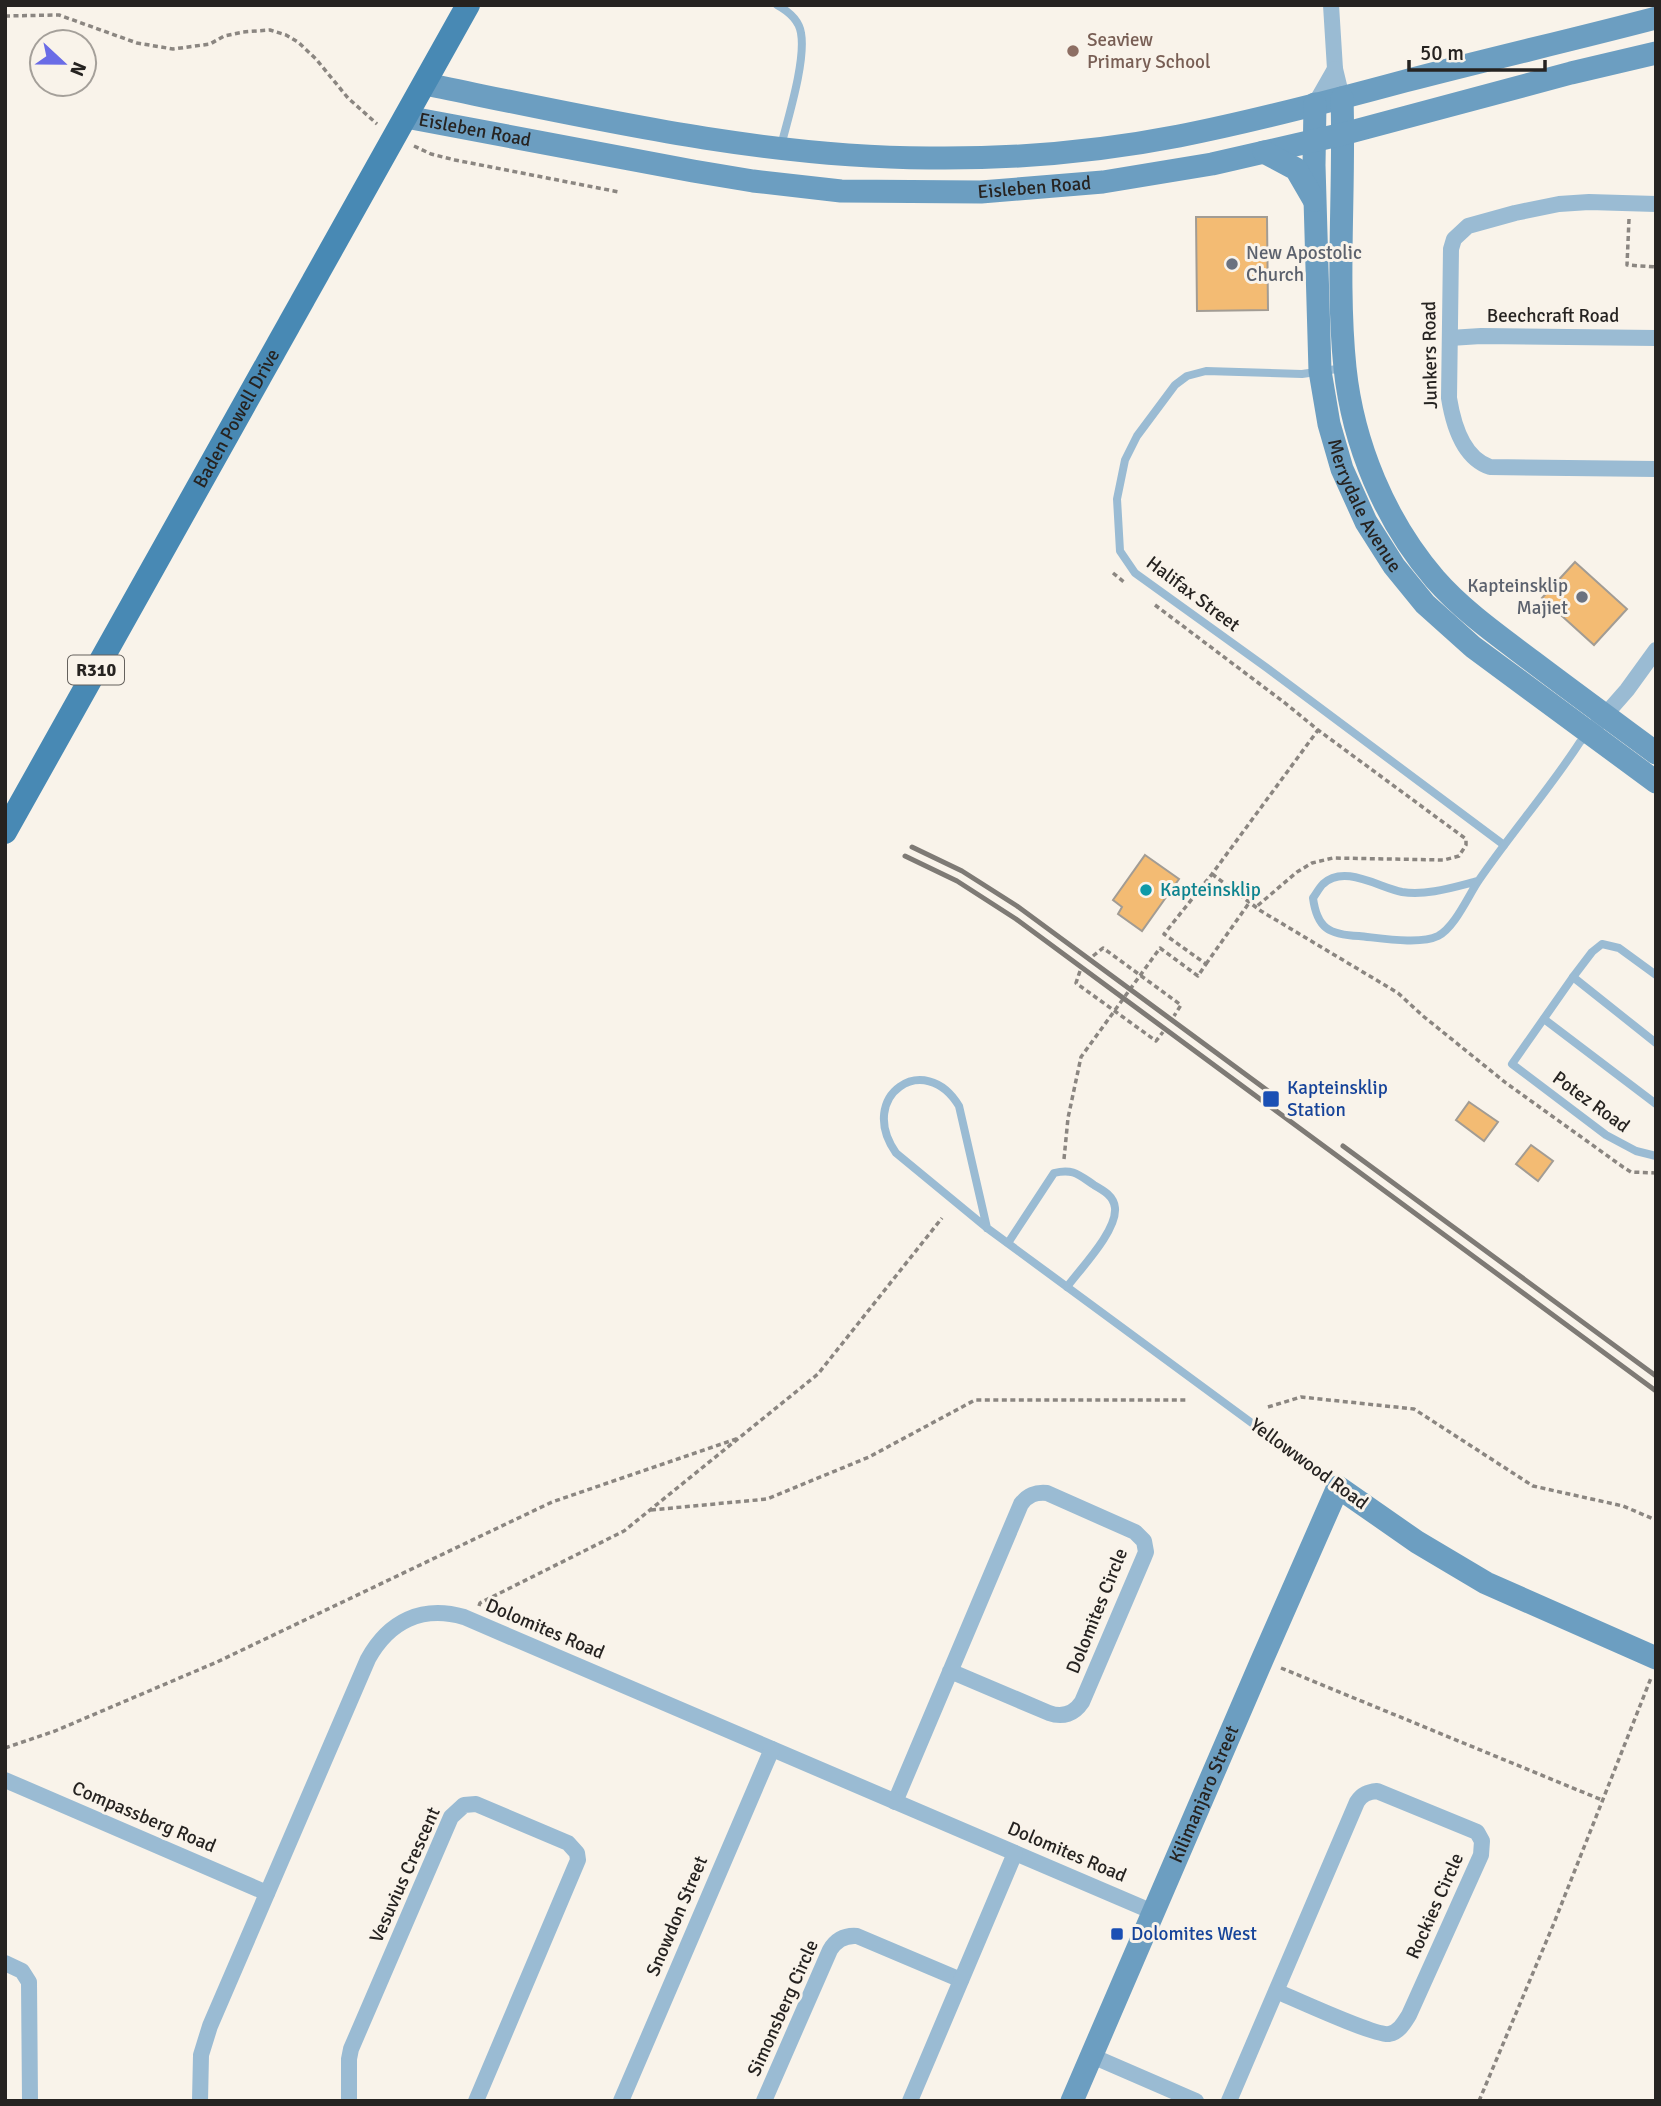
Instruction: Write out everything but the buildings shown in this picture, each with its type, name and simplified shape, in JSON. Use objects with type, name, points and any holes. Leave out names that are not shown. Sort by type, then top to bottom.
[{"type":"main road","name":"Baden Powell Drive","points":[[5,832],[468,5]]},
{"type":"street","points":[[1331,5],[1335,69],[1342,98]]},
{"type":"street","name":"Eisleben Road","points":[[425,84],[718,141],[780,149],[845,155],[932,158],[1016,156],[1182,135],[1342,98],[1656,18]]},
{"type":"street","name":"Eisleben Road","points":[[406,117],[693,171],[841,191],[981,192],[1068,186],[1157,174],[1264,152],[1656,53]]},
{"type":"street","points":[[1315,104],[1335,69]]},
{"type":"street","name":"Merrydale Avenue","points":[[1342,98],[1342,304],[1345,368],[1351,412],[1381,494],[1401,533],[1417,556],[1437,581],[1489,630],[1656,753]]},
{"type":"street","name":"Merrydale Avenue","points":[[1315,104],[1320,371],[1329,424],[1342,469],[1366,523],[1394,566],[1425,604],[1474,648],[1656,782]]},
{"type":"street","points":[[1264,152],[1296,169],[1315,203]]},
{"type":"street","points":[[1630,203],[1656,204]]},
{"type":"street","name":"Junkers Road","points":[[1630,203],[1559,204],[1468,226],[1460,232],[1451,249],[1449,398],[1452,416],[1468,451],[1485,466],[1656,469]]},
{"type":"street","name":"Beechcraft Road","points":[[1450,338],[1656,338]]},
{"type":"street","points":[[1590,733],[1627,690],[1656,650]]},
{"type":"street","name":"Yellowwood Road","points":[[1338,1487],[1417,1542],[1486,1583],[1653,1668]]},
{"type":"street","name":"Kilimanjaro Street","points":[[1072,2101],[1338,1487]]},
{"type":"street","name":"Dolomites Circle","points":[[895,1802],[950,1671],[1021,1504],[1035,1493],[1047,1493],[1135,1532],[1144,1541],[1144,1557],[1082,1702],[1073,1712],[1061,1716],[1049,1713],[950,1671]]},
{"type":"street","name":"Dolomites Road","points":[[200,2101],[200,2065],[206,2035],[374,1647],[392,1628],[416,1616],[453,1614],[473,1621],[1153,1912]]},
{"type":"street","name":"Snowdon Street","points":[[621,2101],[772,1749]]},
{"type":"street","name":"Compassberg Road","points":[[5,1780],[267,1893]]},
{"type":"street","name":"Rockies Circle","points":[[1229,2101],[1276,1991],[1359,1798],[1367,1792],[1377,1791],[1478,1832],[1482,1841],[1480,1855],[1409,2015],[1397,2030],[1390,2034],[1373,2031],[1276,1991]]},
{"type":"street","name":"Vesuvius Crescent","points":[[349,2101],[351,2049],[451,1817],[464,1805],[476,1804],[568,1843],[574,1847],[578,1860],[475,2101]]},
{"type":"street","points":[[910,2101],[1015,1853]]},
{"type":"street","name":"Simonsberg Circle","points":[[764,2101],[830,1950],[840,1939],[847,1936],[857,1937],[961,1979]]},
{"type":"street","points":[[5,1963],[22,1971],[29,1982],[30,2101]]},
{"type":"street","points":[[1092,2056],[1196,2101]]},
{"type":"lane","points":[[777,5],[793,17],[802,33],[797,83],[780,149]]},
{"type":"lane","name":"Halifax Street","points":[[1345,368],[1302,374],[1206,372],[1187,376],[1175,384],[1137,436],[1125,460],[1117,499],[1120,551],[1135,573],[1504,845]]},
{"type":"lane","points":[[1478,881],[1437,891],[1403,892],[1355,877],[1339,876],[1324,883],[1313,898],[1315,913],[1321,924],[1343,935],[1428,939],[1438,936],[1450,925],[1504,845],[1590,733]]},
{"type":"lane","points":[[1656,975],[1619,948],[1602,944],[1592,952],[1544,1018],[1656,1104]]},
{"type":"lane","points":[[1573,977],[1656,1043]]},
{"type":"lane","name":"Potez Road","points":[[1544,1018],[1512,1064],[1606,1135],[1636,1151],[1656,1156]]},
{"type":"lane","name":"Yellowwood Road","points":[[987,1227],[959,1106],[954,1097],[939,1084],[920,1080],[904,1084],[892,1093],[884,1109],[884,1128],[890,1145],[903,1159],[987,1227],[1008,1243],[1338,1487]]},
{"type":"lane","points":[[1008,1243],[1054,1173],[1072,1171],[1109,1194],[1115,1206],[1109,1231],[1067,1287]]},
{"type":"path","points":[[5,16],[59,15],[137,43],[173,49],[210,44],[224,36],[243,32],[270,30],[298,42],[316,59],[348,98],[377,123]]},
{"type":"path","points":[[415,147],[456,160],[619,192]]},
{"type":"path","points":[[1630,203],[1626,265],[1656,267]]},
{"type":"path","points":[[1113,573],[1132,589]]},
{"type":"path","points":[[1152,604],[1466,839],[1466,845],[1459,856],[1444,860],[1333,858],[1312,863],[1297,872],[1256,907]]},
{"type":"path","points":[[1206,964],[1164,933],[1212,874],[1318,730]]},
{"type":"path","points":[[1212,874],[1256,907],[1398,993],[1506,1083],[1623,1167],[1631,1172],[1656,1173]]},
{"type":"path","points":[[1063,1171],[1068,1118],[1081,1057],[1160,948],[1198,976],[1249,902]]},
{"type":"path","points":[[1093,956],[1103,948],[1181,1005],[1174,1016]]},
{"type":"path","points":[[1080,971],[1076,983],[1114,1011],[1156,1041],[1163,1032]]},
{"type":"path","points":[[473,1621],[480,1603],[624,1531],[818,1374],[942,1218]]},
{"type":"path","points":[[1268,1407],[1301,1397],[1414,1409],[1533,1486],[1623,1506],[1656,1520]]},
{"type":"path","points":[[649,1511],[767,1499],[869,1457],[975,1400],[1187,1400]]},
{"type":"path","points":[[5,1748],[55,1731],[217,1662],[552,1503],[739,1438]]},
{"type":"path","points":[[1281,1668],[1603,1800]]},
{"type":"path","points":[[1479,2101],[1603,1800],[1653,1668]]},
{"type":"railway","points":[[912,847],[962,871],[1017,906],[1275,1096]]},
{"type":"railway","points":[[905,856],[957,881],[1016,919],[1656,1391]]},
{"type":"railway","points":[[1343,1146],[1656,1376]]},
{"type":"place","name":"Seaview Primary School","points":[[1073,51]]},
{"type":"place","name":"New Apostolic Church","points":[[1232,264]]},
{"type":"place","name":"Kapteinsklip Majiet","points":[[1582,597]]},
{"type":"place","name":"Kapteinsklip","points":[[1146,890]]},
{"type":"place","name":"Kapteinsklip Station","points":[[1271,1099]]},
{"type":"place","name":"Dolomites West","points":[[1117,1934]]}]
